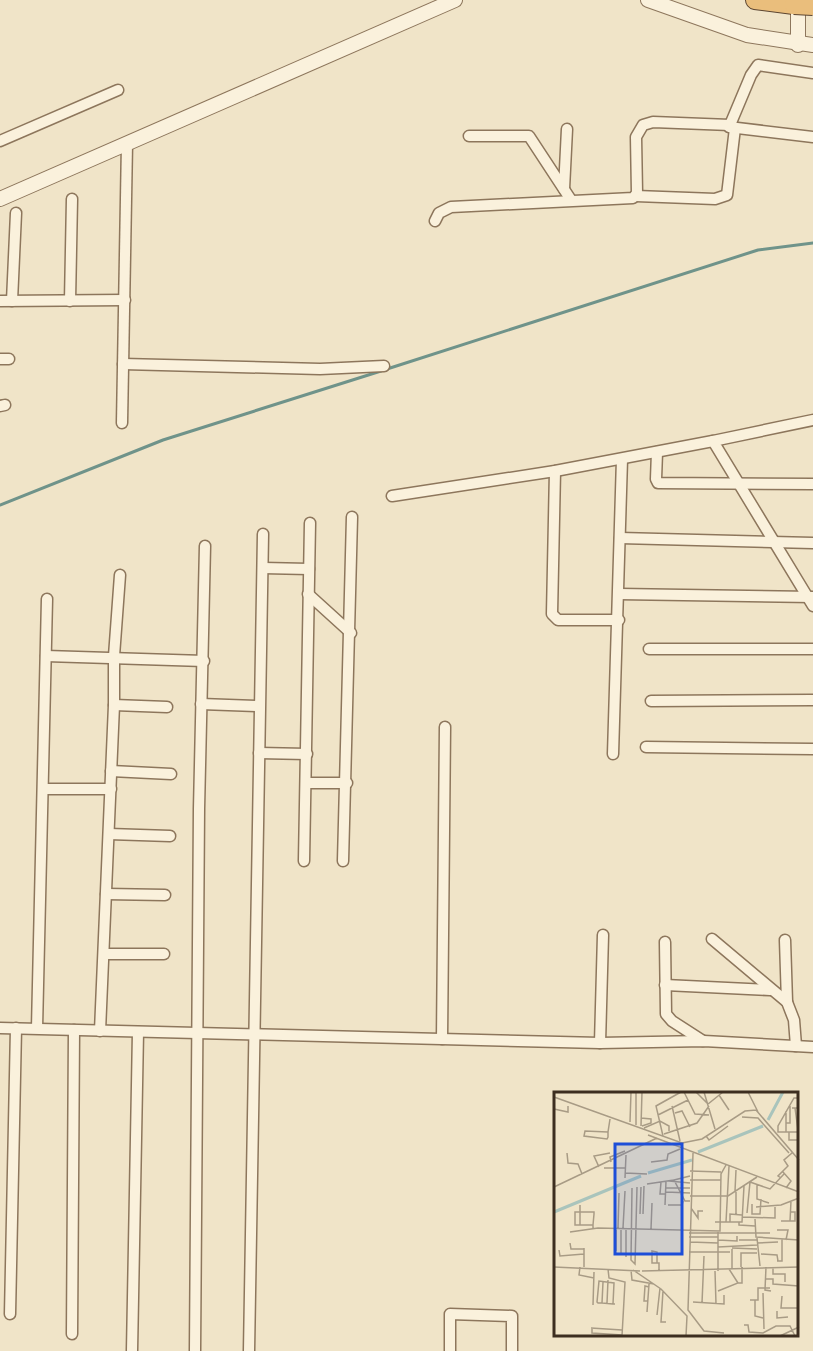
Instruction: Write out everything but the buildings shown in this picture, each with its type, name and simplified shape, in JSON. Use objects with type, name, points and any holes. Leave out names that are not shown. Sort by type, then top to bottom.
[{"type":"highway","points":[[755,0],[813,6]]},
{"type":"street","points":[[0,199],[455,0]]},
{"type":"street","points":[[648,0],[709,24],[763,39],[813,45]]},
{"type":"street","points":[[796,3],[798,45]]},
{"type":"street","points":[[435,221],[439,213],[451,207],[571,200],[626,200],[636,196],[715,199],[727,195],[730,127],[734,122],[750,75],[758,65],[813,73]]},
{"type":"street","points":[[0,141],[118,90]]},
{"type":"street","points":[[636,196],[636,137],[643,125],[653,122],[730,127],[813,137]]},
{"type":"street","points":[[564,189],[567,129]]},
{"type":"street","points":[[468,136],[529,136],[571,200]]},
{"type":"street","points":[[122,423],[127,143]]},
{"type":"street","points":[[70,301],[72,199]]},
{"type":"street","points":[[12,301],[16,213]]},
{"type":"street","points":[[0,301],[124,300]]},
{"type":"street","points":[[123,364],[320,369],[384,366]]},
{"type":"street","points":[[392,496],[622,459],[813,420]]},
{"type":"street","points":[[713,441],[811,600]]},
{"type":"street","points":[[657,452],[656,479],[658,483],[813,483]]},
{"type":"street","points":[[613,754],[619,620],[622,459]]},
{"type":"street","points":[[555,471],[552,614],[558,620],[619,620]]},
{"type":"street","points":[[344,861],[352,517]]},
{"type":"street","points":[[304,861],[310,524]]},
{"type":"street","points":[[249,1351],[263,534]]},
{"type":"street","points":[[620,538],[813,543]]},
{"type":"street","points":[[195,1351],[199,1046],[196,1033],[205,546]]},
{"type":"street","points":[[263,568],[309,569]]},
{"type":"street","points":[[100,1031],[111,789],[114,656],[120,575]]},
{"type":"street","points":[[308,594],[351,633]]},
{"type":"street","points":[[619,594],[811,600]]},
{"type":"street","points":[[37,1028],[47,598]]},
{"type":"street","points":[[649,650],[813,649]]},
{"type":"street","points":[[46,656],[114,656],[204,661]]},
{"type":"street","points":[[651,701],[813,700]]},
{"type":"street","points":[[201,704],[259,706]]},
{"type":"street","points":[[114,705],[167,707]]},
{"type":"street","points":[[442,1039],[445,727]]},
{"type":"street","points":[[646,747],[813,749]]},
{"type":"street","points":[[259,753],[307,754]]},
{"type":"street","points":[[111,771],[171,774]]},
{"type":"street","points":[[306,783],[347,783]]},
{"type":"street","points":[[44,789],[111,789]]},
{"type":"street","points":[[109,834],[170,836]]},
{"type":"street","points":[[106,894],[165,895]]},
{"type":"street","points":[[600,1043],[603,935]]},
{"type":"street","points":[[712,939],[786,1002]]},
{"type":"street","points":[[785,940],[786,1002],[794,1020],[796,1046]]},
{"type":"street","points":[[665,942],[666,1014],[704,1041]]},
{"type":"street","points":[[104,954],[164,954]]},
{"type":"street","points":[[665,985],[770,990]]},
{"type":"street","points":[[0,1028],[600,1043],[704,1041],[813,1047]]},
{"type":"street","points":[[10,1314],[16,1028]]},
{"type":"street","points":[[72,1334],[74,1030]]},
{"type":"street","points":[[132,1351],[138,1032]]},
{"type":"street","points":[[450,1351],[450,1314],[512,1316],[512,1351]]},
{"type":"waterway","points":[[387,369],[758,250],[813,243]]},
{"type":"waterway","points":[[0,505],[163,440],[381,371]]}]
